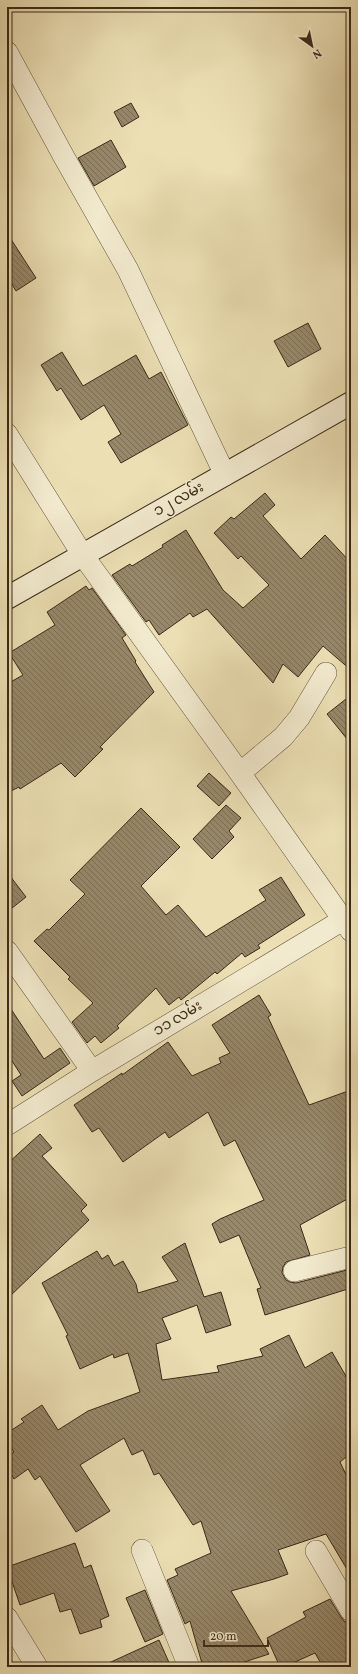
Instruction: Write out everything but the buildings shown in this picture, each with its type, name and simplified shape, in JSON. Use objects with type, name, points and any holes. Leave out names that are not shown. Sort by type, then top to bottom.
[{"type":"main road","name":"၁၂ လမ်း","points":[[7,598],[82,554],[351,403]]},
{"type":"street","points":[[7,52],[128,270],[225,475]]},
{"type":"street","points":[[7,434],[82,554],[349,922]]},
{"type":"street","points":[[240,773],[284,737],[299,718],[326,673]]},
{"type":"street","name":"၁၁ လမ်း","points":[[7,1125],[92,1071],[349,922]]},
{"type":"street","points":[[7,951],[92,1071]]},
{"type":"street","points":[[294,1271],[351,1257]]},
{"type":"street","points":[[142,1550],[189,1667]]},
{"type":"street","points":[[316,1551],[351,1611]]},
{"type":"street","points":[[7,1618],[37,1667]]}]
